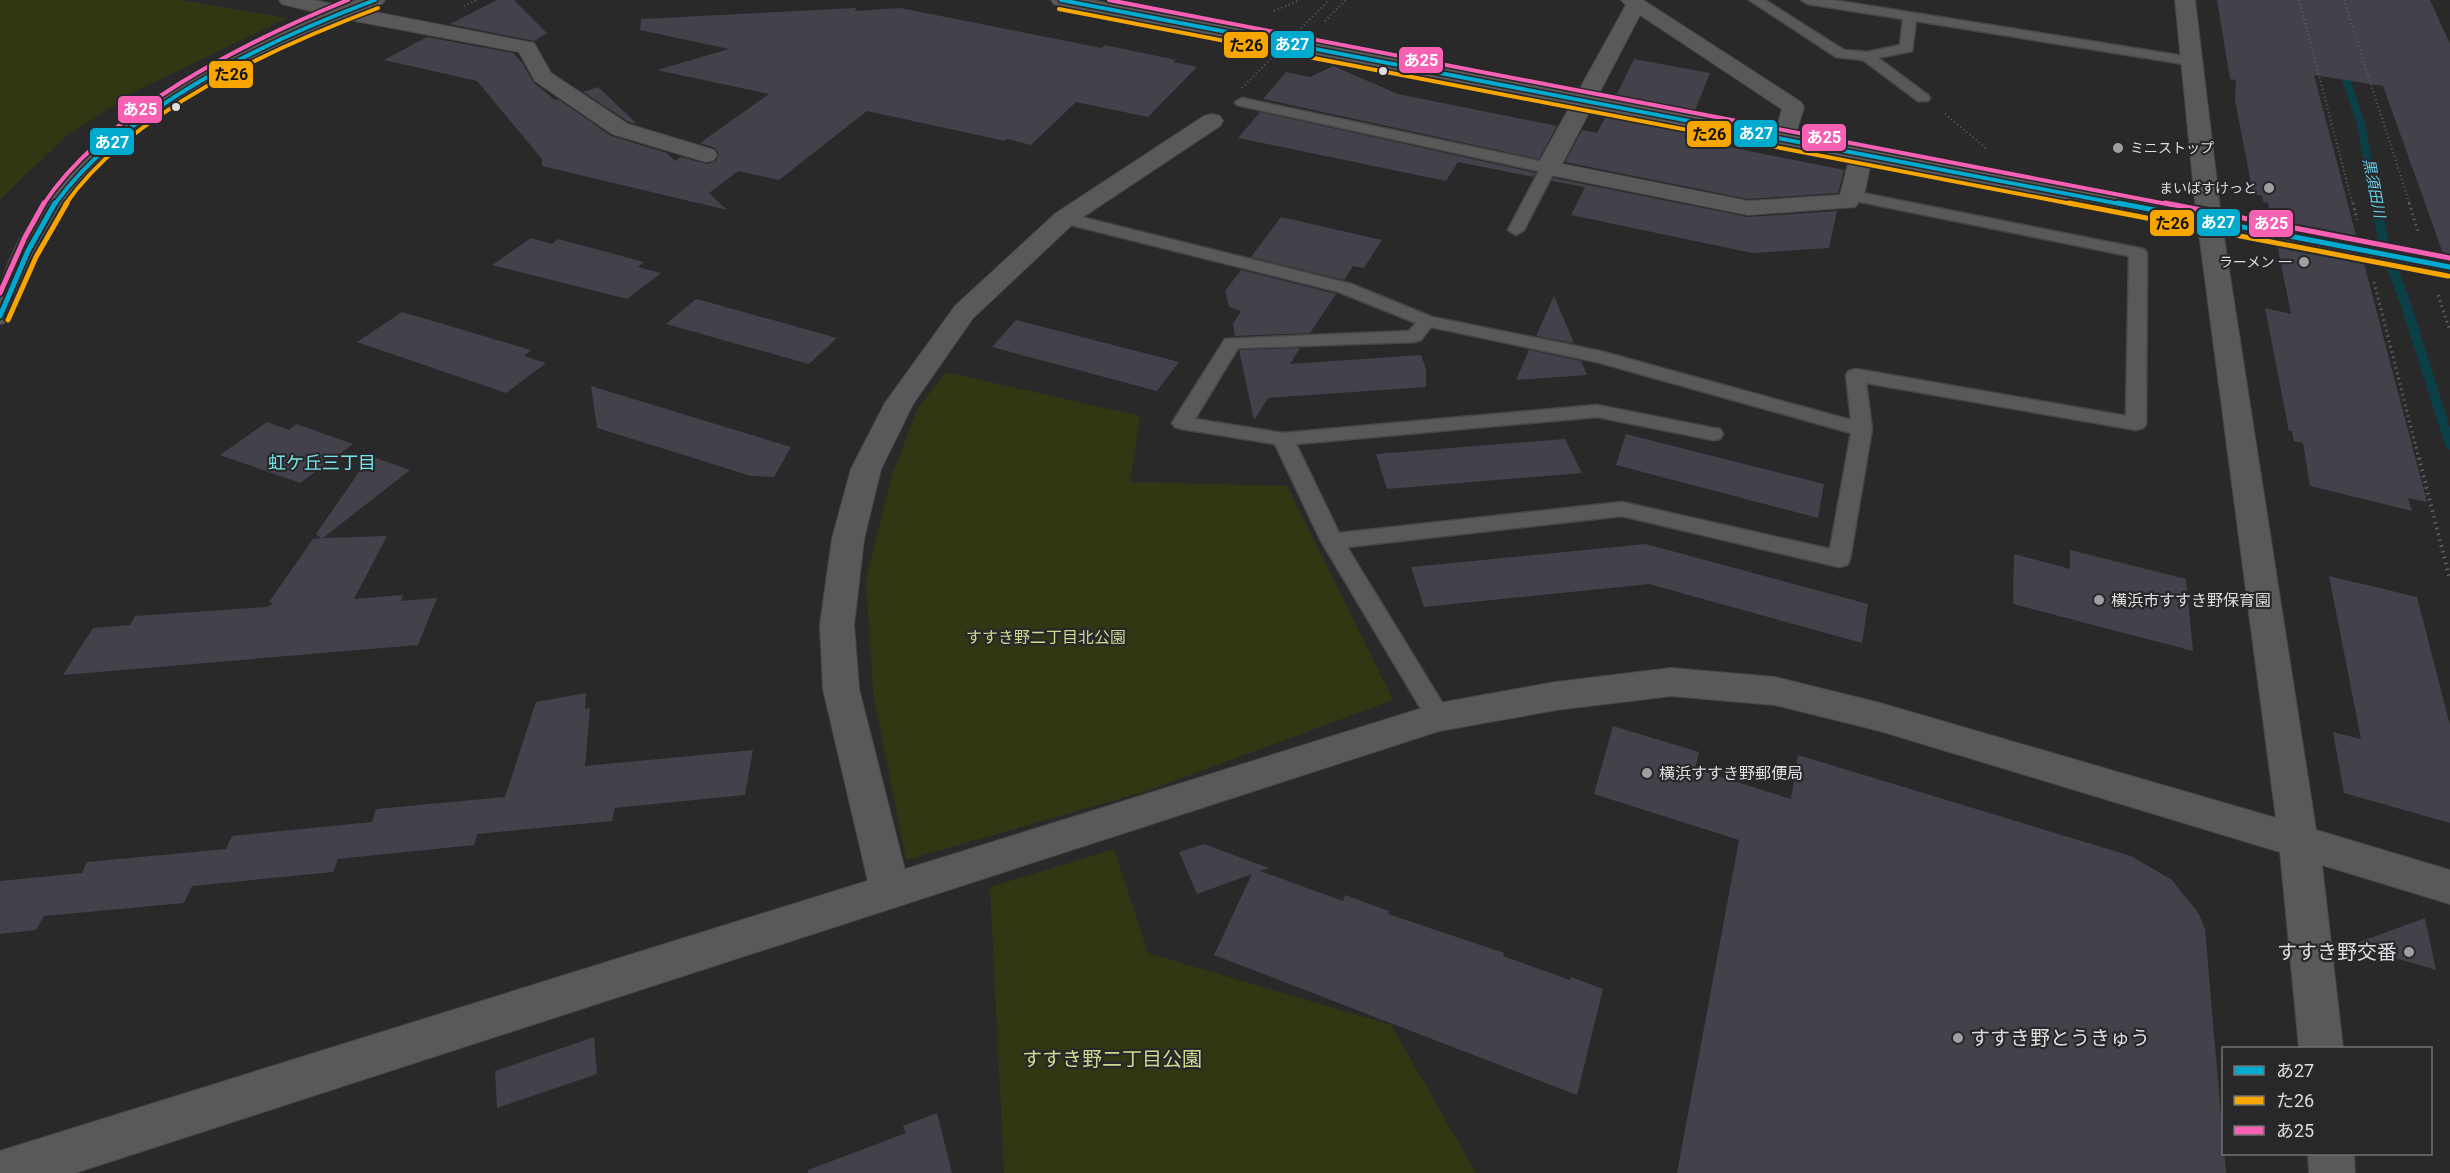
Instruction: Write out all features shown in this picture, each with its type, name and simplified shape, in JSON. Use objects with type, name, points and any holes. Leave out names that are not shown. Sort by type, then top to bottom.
[{"type":"street","points":[[289,0],[339,12],[527,47],[542,77],[620,129],[706,155]]},
{"type":"street","points":[[0,316],[45,217],[91,159],[149,112],[184,90],[339,12],[375,0]]},
{"type":"street","points":[[1061,0],[2432,263]]},
{"type":"street","points":[[2185,0],[2209,219],[2307,901],[2321,1047]]},
{"type":"street","points":[[1785,138],[1793,107],[1634,2],[1548,168],[1748,208],[1848,202],[1852,196],[1862,152]]},
{"type":"street","points":[[890,890],[841,689],[837,625],[848,539],[866,469],[899,403],[964,312],[1065,218],[1212,121]]},
{"type":"street","points":[[3,1173],[1439,717],[1556,696],[1671,682],[1775,691],[1880,717],[2299,840],[2450,887]]},
{"type":"street","points":[[2331,1155],[2332,1173]]},
{"type":"lane","points":[[1756,0],[1841,54],[1867,56],[1907,48],[1910,16]]},
{"type":"lane","points":[[1808,0],[2190,61]]},
{"type":"lane","points":[[1867,56],[1923,98]]},
{"type":"lane","points":[[1242,95],[1548,168],[1516,230]]},
{"type":"lane","points":[[1332,541],[1622,509],[1839,559],[1862,429],[1856,375],[2136,424],[2138,253],[1852,196]]},
{"type":"lane","points":[[1065,218],[1345,288],[1427,321],[1600,357],[1862,429]]},
{"type":"lane","points":[[1427,321],[1414,336],[1232,343],[1182,423],[1283,439],[1597,411],[1713,434]]},
{"type":"lane","points":[[1283,439],[1332,541],[1439,717]]},
{"type":"path","points":[[1242,95],[1329,0]]},
{"type":"path","points":[[2299,0],[2371,252],[2450,580]]},
{"type":"path","points":[[2344,0],[2432,263],[2450,332]]},
{"type":"path","points":[[1923,98],[1960,123],[1987,147],[1986,177]]},
{"type":"green space","points":[[0,0],[180,0],[287,18],[140,89],[66,136],[0,200]]},
{"type":"green space","name":"すすき野二丁目北公園","points":[[946,372],[1140,416],[1130,482],[1287,486],[1393,700],[1147,791],[906,860],[873,693],[866,579],[892,475],[918,408]]},
{"type":"green space","name":"すすき野二丁目公園","points":[[1114,849],[1148,953],[1391,1025],[1476,1173],[1004,1173],[990,887]]},
{"type":"building","points":[[497,0],[514,0],[547,33],[534,41],[450,24]]},
{"type":"building","points":[[2217,0],[2430,0],[2450,44],[2450,257],[2444,256],[2383,86],[2314,75],[2357,239],[2273,223],[2268,203],[2263,202],[2262,196],[2253,194],[2235,100],[2236,80],[2230,79]]},
{"type":"building","points":[[856,8],[855,11],[900,8],[1102,48],[1105,45],[1176,60],[1173,62],[1197,67],[1148,117],[1076,102],[1031,145],[867,111],[779,180],[738,171],[709,193],[727,210],[542,166],[542,159],[477,81],[384,60],[427,37],[513,53],[523,64],[534,83],[555,100],[558,99],[611,136],[667,153],[675,161],[681,157],[707,164],[716,161],[719,154],[715,148],[700,143],[769,94],[657,70],[729,49],[640,30],[641,19]]},
{"type":"building","points":[[1634,59],[1710,73],[1694,113],[1615,98]]},
{"type":"building","points":[[1333,66],[1398,94],[1557,126],[1539,159],[1263,99],[1286,72],[1310,77]]},
{"type":"building","points":[[598,87],[637,124],[629,122],[583,92]]},
{"type":"building","points":[[1260,112],[1536,173],[1533,177],[1458,162],[1446,181],[1238,138]]},
{"type":"building","points":[[1607,114],[1687,129],[1684,138],[1844,170],[1838,193],[1748,199],[1565,162],[1582,130],[1597,133]]},
{"type":"building","points":[[1553,178],[1748,217],[1837,211],[1829,248],[1752,253],[1571,215],[1585,187],[1552,181]]},
{"type":"building","points":[[1281,217],[1382,240],[1364,268],[1353,266],[1344,280],[1251,257]]},
{"type":"building","points":[[531,238],[552,244],[558,239],[644,262],[638,267],[661,273],[627,299],[492,265]]},
{"type":"building","points":[[2277,244],[2363,260],[2427,502],[2408,498],[2412,511],[2310,486],[2303,443],[2294,441],[2292,431],[2289,431],[2265,308],[2291,314]]},
{"type":"building","points":[[1241,270],[1336,294],[1310,333],[1235,336],[1233,324],[1241,311],[1229,307],[1225,291]]},
{"type":"building","points":[[1554,296],[1574,343],[1536,336]]},
{"type":"building","points":[[696,299],[837,338],[809,364],[666,324]]},
{"type":"building","points":[[402,312],[531,350],[524,356],[546,363],[506,393],[357,342]]},
{"type":"building","points":[[1016,320],[1179,362],[1157,391],[992,347]]},
{"type":"building","points":[[1300,348],[1290,364],[1421,355],[1426,369],[1426,387],[1268,398],[1254,420],[1239,350]]},
{"type":"building","points":[[1529,350],[1581,361],[1587,375],[1516,380]]},
{"type":"building","points":[[591,386],[791,447],[774,477],[751,476],[597,428]]},
{"type":"building","points":[[267,422],[289,430],[296,424],[353,444],[300,483],[220,455]]},
{"type":"building","points":[[1626,434],[1824,484],[1818,518],[1616,465]]},
{"type":"building","points":[[1565,439],[1582,473],[1387,489],[1376,454]]},
{"type":"building","points":[[370,456],[410,470],[323,538],[387,536],[354,599],[403,595],[401,601],[437,598],[418,645],[63,675],[93,628],[130,625],[135,616],[266,607],[273,604],[269,602],[313,539],[321,538],[316,534]]},
{"type":"building","points":[[1646,544],[1868,604],[1862,643],[1649,584],[1424,607],[1411,567]]},
{"type":"building","points":[[2070,550],[2186,579],[2193,651],[2013,604],[2014,554],[2070,569]]},
{"type":"building","points":[[2329,576],[2417,597],[2450,725],[2450,823],[2344,793],[2333,732],[2361,739]]},
{"type":"building","points":[[586,693],[585,709],[590,708],[585,766],[753,750],[745,795],[615,808],[612,821],[477,834],[474,845],[338,859],[333,872],[192,886],[184,903],[44,916],[36,930],[0,934],[0,881],[82,873],[87,862],[226,849],[232,836],[372,822],[376,809],[505,797],[536,702]]},
{"type":"building","name":"すすき野とうきゅう","points":[[1613,726],[1699,752],[1695,769],[1791,799],[1798,755],[2131,856],[2172,880],[2199,914],[2205,929],[2222,1127],[2222,1155],[2224,1155],[2226,1173],[1677,1173],[1739,840],[1594,794]]},
{"type":"building","points":[[1204,844],[1269,868],[1260,871],[1343,901],[1345,895],[1389,911],[1388,914],[1504,953],[1503,956],[1603,989],[1577,1095],[1214,955],[1252,874],[1197,894],[1179,852]]},
{"type":"building","points":[[2425,918],[2436,970],[2351,945]]},
{"type":"building","points":[[594,1037],[597,1074],[497,1108],[495,1071]]},
{"type":"building","points":[[937,1113],[952,1173],[808,1173],[808,1170],[906,1133],[903,1126]]},
{"type":"waterway","name":"黒須田川","points":[[2341,64],[2361,124],[2376,205]]},
{"type":"waterway","name":"黒須田川","points":[[2376,203],[2385,249],[2405,302],[2450,444]]},
{"type":"transit line","name":"あ25","points":[[0,293],[32,223],[58,184],[95,145],[115,128],[159,97],[229,57],[348,0]]},
{"type":"transit line","name":"あ27","points":[[0,316],[44,220],[64,191],[100,152],[162,105],[230,66],[301,30],[375,0]]},
{"type":"transit line","name":"あ27","points":[[1061,0],[2450,267]]},
{"type":"transit line","name":"あ25","points":[[1109,0],[2450,258]]},
{"type":"transit line","name":"た26","points":[[8,320],[21,288],[60,212],[97,168],[130,138],[211,85],[255,61],[298,40],[378,8]]},
{"type":"transit line","name":"た26","points":[[1059,9],[2448,276]]},
{"type":"place","name":"ミニストップ","points":[[2118,148]]},
{"type":"place","name":"まいばすけっと","points":[[2269,188]]},
{"type":"place","name":"ラーメン 一","points":[[2304,262]]},
{"type":"place","name":"横浜市すすき野保育園","points":[[2099,600]]},
{"type":"place","name":"横浜すすき野郵便局","points":[[1647,773]]},
{"type":"place","name":"すすき野交番","points":[[2409,952]]},
{"type":"place","name":"すすき野とうきゅう","points":[[1958,1038]]},
{"type":"district","name":"虹ケ丘三丁目","points":[[322,462]]}]
